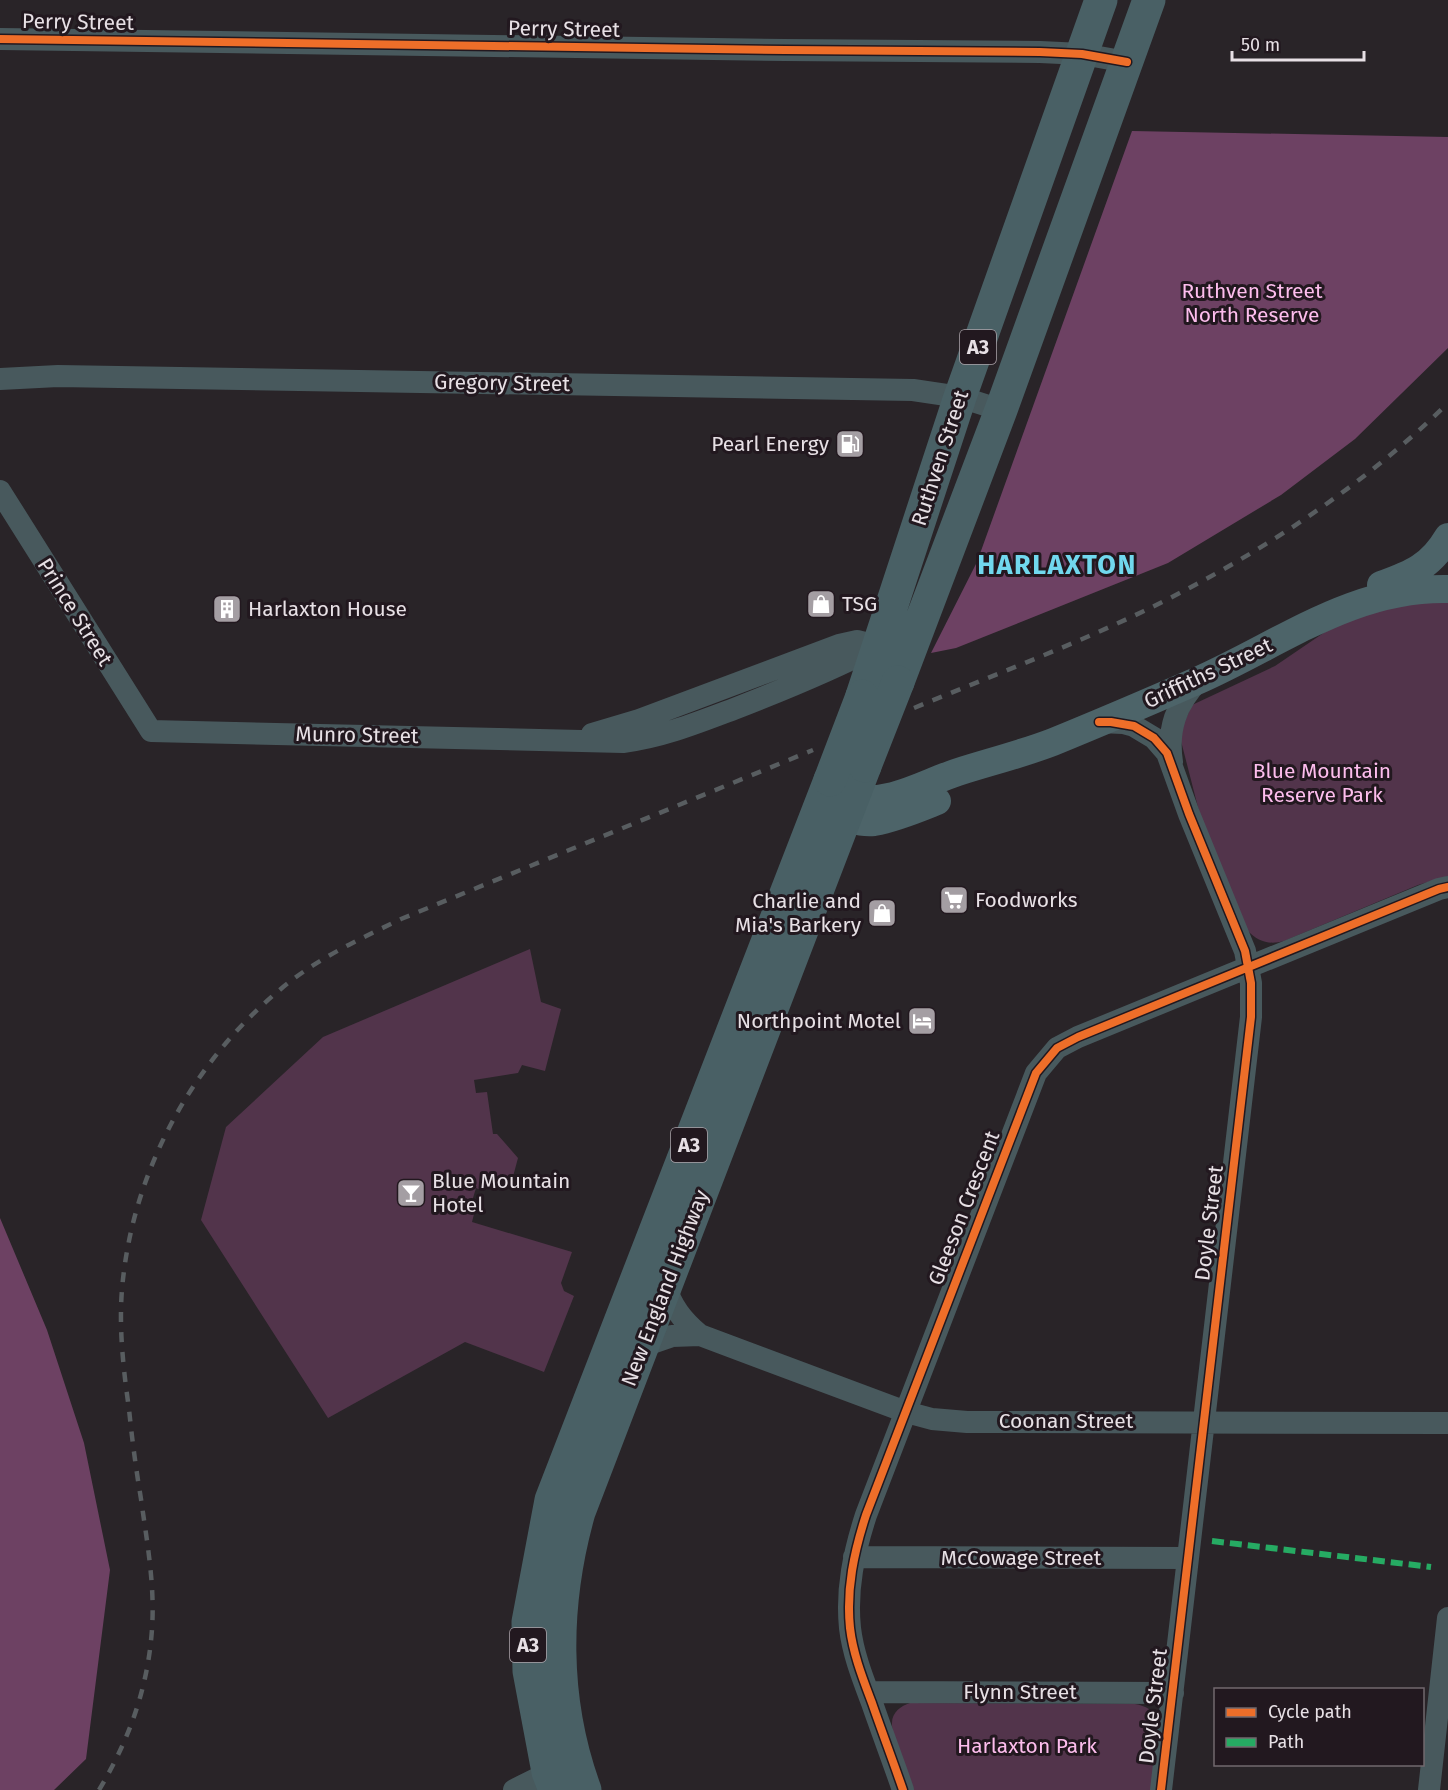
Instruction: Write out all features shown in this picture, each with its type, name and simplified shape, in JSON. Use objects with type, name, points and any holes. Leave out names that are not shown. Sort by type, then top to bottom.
[{"type":"highway","name":"Ruthven Street","points":[[865,766],[895,662],[960,397],[1101,0]]},
{"type":"highway","name":"Ruthven Street","points":[[835,799],[862,696],[895,662],[1000,410],[1149,0]]},
{"type":"highway","name":"New England Highway","points":[[566,1778],[529,1671],[528,1622],[550,1500],[609,1349],[835,799],[865,766]]},
{"type":"highway","name":"New England Highway","points":[[566,1778],[567,1729],[561,1690],[559,1650],[562,1588],[569,1548],[579,1512],[666,1286],[835,799]]},
{"type":"highway","points":[[609,1349],[616,1339],[627,1335],[643,1346]]},
{"type":"main road","name":"Griffiths Street","points":[[835,799],[873,798],[904,793],[951,775],[1051,743],[1244,659],[1330,614],[1361,594],[1420,568],[1434,558],[1448,537]]},
{"type":"main road","name":"Griffiths Street","points":[[1330,614],[1377,597],[1409,591],[1448,589]]},
{"type":"street","name":"Perry Street","points":[[0,39],[1040,52],[1082,54],[1127,62]]},
{"type":"street","name":"Gregory Street","points":[[0,379],[58,376],[902,390],[960,397],[1000,410]]},
{"type":"street","name":"Prince Street","points":[[0,491],[151,731]]},
{"type":"street","name":"Munro Street","points":[[151,731],[564,740],[619,727],[839,645],[857,641],[895,662]]},
{"type":"street","name":"Doyle Street","points":[[1172,763],[1170,738],[1175,714],[1181,701],[1200,679]]},
{"type":"street","name":"Doyle Street","points":[[1099,722],[1123,723],[1145,732],[1161,745],[1172,763],[1189,814],[1239,936],[1248,967],[1252,1000],[1161,1790]]},
{"type":"street","name":"Gleeson Crescent","points":[[903,1790],[856,1658],[850,1628],[850,1580],[854,1557],[866,1515],[1032,1082],[1041,1064],[1057,1048],[1067,1042],[1448,887]]},
{"type":"street","name":"Coonan Street","points":[[666,1286],[681,1316],[700,1335]]},
{"type":"street","name":"Coonan Street","points":[[643,1346],[672,1336],[700,1335],[906,1412],[932,1419],[967,1422],[1448,1423]]},
{"type":"street","name":"McCowage Street","points":[[854,1557],[1188,1558]]},
{"type":"street","points":[[1429,1790],[1444,1685],[1448,1618]]},
{"type":"street","name":"Flynn Street","points":[[868,1692],[1173,1693]]},
{"type":"street","points":[[514,1790],[566,1778]]},
{"type":"green space","name":"Ruthven Street North Reserve","points":[[1132,131],[1448,137],[1448,348],[1355,439],[1281,495],[1168,563],[956,648],[931,653],[977,562]]},
{"type":"green space","name":"Blue Mountain Reserve Park","points":[[1448,597],[1448,876],[1418,885],[1284,941],[1273,943],[1260,940],[1247,930],[1200,815],[1179,734],[1192,705],[1275,666],[1325,632],[1361,614]]},
{"type":"green space","name":"Blue Mountain Hotel","points":[[530,949],[541,1002],[561,1009],[545,1071],[522,1065],[518,1073],[474,1080],[476,1093],[487,1092],[493,1134],[497,1134],[518,1158],[511,1184],[485,1176],[481,1190],[476,1188],[470,1208],[475,1210],[472,1222],[572,1252],[561,1283],[564,1291],[574,1296],[544,1372],[465,1342],[328,1418],[201,1220],[226,1127],[323,1037]]},
{"type":"green space","points":[[0,1218],[47,1330],[84,1443],[110,1570],[86,1759],[54,1790],[0,1790]]},
{"type":"green space","name":"Harlaxton Park","points":[[910,1703],[1135,1704],[1143,1706],[1152,1711],[1159,1720],[1154,1790],[914,1790],[892,1729],[894,1716],[898,1710]]},
{"type":"railway","points":[[914,708],[1116,624],[1226,568],[1305,519],[1342,492],[1379,464],[1448,403]]},
{"type":"railway","points":[[99,1790],[128,1733],[135,1713],[146,1672],[152,1629],[150,1564],[123,1361],[121,1328],[123,1279],[130,1235],[142,1193],[158,1152],[178,1112],[201,1075],[228,1040],[259,1009],[292,980],[345,947],[401,919],[813,750]]},
{"type":"marked path","points":[[1212,1541],[1431,1567]]},
{"type":"cycle path","points":[[0,39],[1040,52],[1082,54],[1127,62]]},
{"type":"cycle path","points":[[1099,722],[1134,726],[1154,738],[1167,753],[1189,814],[1245,951],[1251,983],[1251,1017],[1161,1790]]},
{"type":"cycle path","points":[[903,1790],[853,1647],[849,1613],[852,1571],[866,1515],[1036,1073],[1057,1048],[1078,1037],[1448,887]]},
{"type":"place","name":"Pearl Energy","points":[[850,444]]},
{"type":"place","name":"TSG","points":[[821,604]]},
{"type":"place","name":"Harlaxton House","points":[[227,609]]},
{"type":"place","name":"Foodworks","points":[[954,900]]},
{"type":"place","name":"Charlie and Mia's Barkery","points":[[882,913]]},
{"type":"place","name":"Northpoint Motel","points":[[922,1021]]},
{"type":"place","name":"Blue Mountain Hotel","points":[[411,1193]]},
{"type":"district","name":"HARLAXTON","points":[[1057,565]]}]
